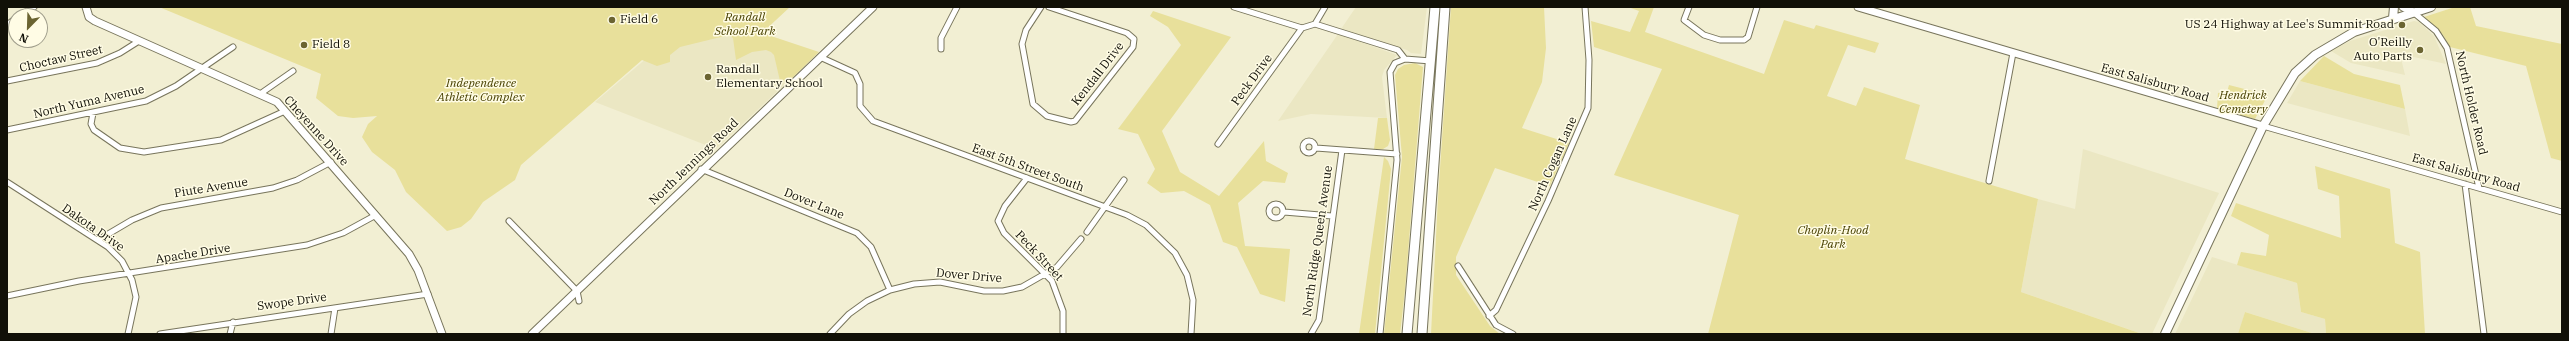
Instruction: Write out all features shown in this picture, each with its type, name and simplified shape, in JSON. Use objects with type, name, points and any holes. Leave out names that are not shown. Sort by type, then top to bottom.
[{"type":"highway","points":[[1407,334],[1435,7]]},
{"type":"highway","points":[[1423,334],[1445,7]]},
{"type":"main road","points":[[2393,18],[2394,7]]},
{"type":"main road","points":[[2165,334],[2263,126],[2284,89],[2304,64],[2348,35],[2410,10],[2431,7]]},
{"type":"street","name":"Cheyenne Drive","points":[[86,7],[89,17],[95,21],[277,102],[331,162],[408,254],[428,294],[442,334]]},
{"type":"street","name":"North Jennings Road","points":[[532,334],[701,169],[873,7]]},
{"type":"street","points":[[941,49],[941,38],[947,23],[957,7]]},
{"type":"street","name":"Kendall Drive","points":[[1041,7],[1026,30],[1022,44],[1033,104],[1047,116],[1065,122],[1074,120],[1133,47],[1134,39],[1127,33],[1049,7]]},
{"type":"street","points":[[1234,7],[1302,28],[1315,24],[1398,50],[1405,59]]},
{"type":"street","points":[[1315,24],[1325,7]]},
{"type":"street","name":"North Cogan Lane","points":[[1489,316],[1496,310],[1548,201],[1588,108],[1589,60],[1585,7]]},
{"type":"street","points":[[1689,7],[1684,20],[1704,35],[1720,40],[1744,40],[1748,37],[1757,7]]},
{"type":"street","name":"East Salisbury Road","points":[[1858,7],[2562,212]]},
{"type":"street","points":[[2403,7],[2410,10]]},
{"type":"street","name":"North Holder Road","points":[[2410,10],[2436,31],[2447,48],[2479,188]]},
{"type":"street","name":"Peck Drive","points":[[1218,144],[1302,28]]},
{"type":"street","name":"Choctaw Street","points":[[7,81],[97,62],[120,53],[138,41]]},
{"type":"street","name":"North Yuma Avenue","points":[[7,130],[93,113],[151,98],[176,86],[233,47]]},
{"type":"street","points":[[1989,182],[2013,52]]},
{"type":"street","name":"East 5th Street South","points":[[820,57],[844,66],[855,73],[860,84],[860,106],[873,121],[1106,207],[1146,225],[1175,253],[1187,275],[1193,300],[1190,334]]},
{"type":"street","points":[[1380,334],[1397,154],[1390,72],[1395,63],[1405,59],[1431,61]]},
{"type":"street","points":[[260,94],[293,71]]},
{"type":"street","points":[[93,113],[92,127],[101,136],[120,148],[144,152],[220,140],[285,110]]},
{"type":"street","points":[[1316,148],[1397,154]]},
{"type":"street","name":"North Ridge Queen Avenue","points":[[1311,334],[1319,320],[1342,150]]},
{"type":"street","name":"Piute Avenue","points":[[98,240],[132,220],[161,208],[273,188],[297,180],[331,162]]},
{"type":"street","name":"Dover Lane","points":[[701,169],[857,233],[871,247],[890,290]]},
{"type":"street","name":"Peck Street","points":[[1027,178],[1004,206],[998,221],[1004,233],[1045,275],[1057,290],[1063,312],[1063,334]]},
{"type":"street","points":[[1086,232],[1106,207],[1124,180]]},
{"type":"street","name":"Dakota Drive","points":[[7,182],[98,240],[116,254],[129,273],[136,297],[128,334]]},
{"type":"street","points":[[2465,184],[2484,334]]},
{"type":"street","points":[[1284,212],[1332,216]]},
{"type":"street","name":"Apache Drive","points":[[7,296],[79,280],[307,245],[343,233],[376,215]]},
{"type":"street","points":[[509,221],[577,291],[579,301]]},
{"type":"street","name":"Dover Drive","points":[[830,334],[849,314],[867,301],[890,290],[914,284],[940,282],[984,290],[1003,291],[1022,287],[1045,275],[1068,257],[1080,239]]},
{"type":"street","points":[[1458,266],[1496,325],[1513,334]]},
{"type":"street","name":"Swope Drive","points":[[160,334],[428,294]]},
{"type":"street","points":[[331,334],[335,308]]},
{"type":"street","points":[[230,334],[233,322]]},
{"type":"shaded area","name":"Randall Elementary School","points":[[707,7],[756,31],[818,53],[716,149],[595,102]]},
{"type":"shaded area","points":[[1356,7],[1427,7],[1421,54],[1411,53],[1407,50],[1341,29]]},
{"type":"shaded area","points":[[2414,21],[2419,22],[2434,36],[2446,64],[2400,54],[2405,75],[2351,63],[2331,51],[2350,41]]},
{"type":"shaded area","points":[[1338,34],[1397,55],[1384,70],[1382,77],[1387,118],[1311,114],[1278,121]]},
{"type":"shaded area","points":[[2300,81],[2405,109],[2410,136],[2287,103]]},
{"type":"shaded area","points":[[2083,149],[2219,193],[2152,334],[2142,334],[2021,292],[2038,199],[2075,209]]},
{"type":"shaded area","points":[[2212,257],[2297,283],[2301,312],[2325,319],[2326,334],[2315,334],[2245,312],[2239,334],[2175,334]]},
{"type":"green space","name":"Independence Athletic Complex","points":[[159,7],[790,7],[762,33],[819,52],[788,82],[780,81],[774,55],[771,52],[766,50],[752,52],[736,60],[733,38],[729,35],[680,47],[670,55],[670,62],[657,66],[642,60],[521,165],[515,180],[483,202],[471,219],[461,227],[447,231],[406,192],[395,170],[372,152],[362,137],[368,124],[377,116],[353,118],[338,116],[316,98],[321,74]]},
{"type":"green space","points":[[1451,7],[1544,7],[1546,48],[1542,82],[1522,128],[1569,143],[1550,186],[1495,168],[1456,257],[1456,275],[1490,326],[1500,334],[1431,334],[1438,198]]},
{"type":"green space","name":"Choplin-Hood Park","points":[[1628,7],[1654,7],[1645,32],[1764,74],[1784,20],[1814,29],[1816,25],[1879,43],[1875,53],[1848,45],[1827,96],[1856,106],[1864,87],[1920,105],[1905,159],[2038,199],[2021,292],[2142,334],[1708,334],[1739,215],[1614,175],[1662,69],[1594,47],[1591,21],[1630,32],[1639,11]]},
{"type":"green space","points":[[2455,7],[2470,7],[2476,26],[2562,44],[2562,161],[2551,158],[2526,66],[2450,47],[2443,35],[2424,17]]},
{"type":"green space","points":[[1153,11],[1231,37],[1162,131],[1180,172],[1219,196],[1264,141],[1266,161],[1288,173],[1285,183],[1263,181],[1238,203],[1245,246],[1290,249],[1285,302],[1260,294],[1237,247],[1223,242],[1210,205],[1184,191],[1161,193],[1147,183],[1155,169],[1138,134],[1118,129],[1181,45],[1168,27],[1150,16]]},
{"type":"green space","points":[[2324,56],[2354,74],[2400,85],[2405,109],[2300,81]]},
{"type":"green space","points":[[1415,63],[1423,67],[1405,290],[1400,334],[1384,334],[1402,157],[1395,75],[1398,69],[1404,65]]},
{"type":"green space","name":"Hendrick Cemetery","points":[[2229,85],[2268,95],[2255,119],[2217,109],[2218,93],[2227,92]]},
{"type":"green space","points":[[1378,118],[1387,118],[1390,140],[1388,146],[1383,149],[1374,149]]},
{"type":"green space","points":[[1384,157],[1388,161],[1391,169],[1375,334],[1359,334]]},
{"type":"green space","points":[[2315,166],[2390,189],[2395,243],[2420,252],[2425,334],[2326,334],[2325,319],[2301,312],[2297,283],[2237,265],[2241,252],[2266,256],[2269,235],[2231,216],[2236,203],[2341,238],[2339,196],[2318,189]]},
{"type":"green space","points":[[2245,312],[2315,334],[2238,334]]},
{"type":"place","name":"Field 6","points":[[612,20]]},
{"type":"place","name":"US 24 Highway at Lee's Summit Road","points":[[2402,25]]},
{"type":"place","name":"Field 8","points":[[304,45]]},
{"type":"place","name":"O'Reilly Auto Parts","points":[[2420,50]]},
{"type":"place","name":"Randall Elementary School","points":[[708,77]]},
{"type":"park label","name":"Randall School Park","points":[[745,25]]}]
